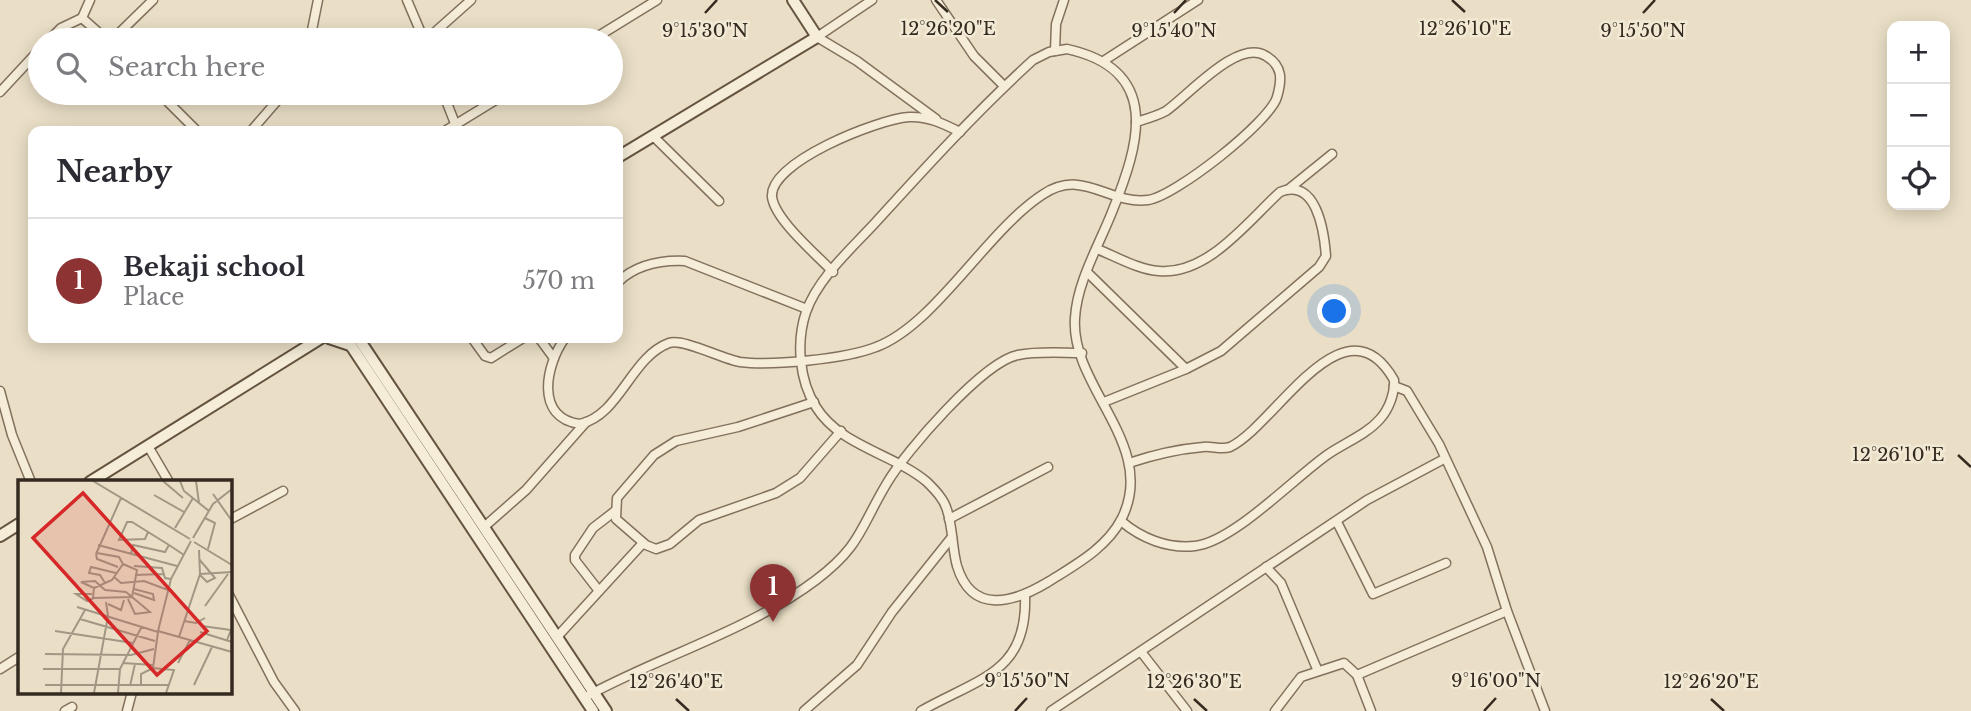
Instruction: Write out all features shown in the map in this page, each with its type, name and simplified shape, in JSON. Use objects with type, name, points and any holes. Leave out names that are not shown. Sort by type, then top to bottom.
[{"type":"main road","points":[[623,154],[817,37],[793,0]]},
{"type":"main road","points":[[93,480],[313,343]]},
{"type":"main road","points":[[358,343],[589,695],[606,711]]},
{"type":"main road","points":[[449,484],[484,527],[557,637],[589,695],[593,711]]},
{"type":"main road","points":[[0,536],[18,525]]},
{"type":"street","points":[[61,28],[82,18],[90,0]]},
{"type":"street","points":[[123,28],[153,0]]},
{"type":"street","points":[[312,28],[318,0]]},
{"type":"street","points":[[407,0],[420,28]]},
{"type":"street","points":[[439,28],[471,0]]},
{"type":"street","points":[[612,28],[657,0]]},
{"type":"street","points":[[872,0],[817,37],[856,61],[938,121],[960,132]]},
{"type":"street","points":[[936,0],[974,56],[1004,86]]},
{"type":"street","points":[[1055,51],[1056,24],[1064,0]]},
{"type":"street","points":[[1105,60],[1198,0]]},
{"type":"street","points":[[82,18],[95,28]]},
{"type":"street","points":[[1067,49],[1105,60],[1126,84],[1133,102],[1137,137],[1118,196],[1087,272],[1075,319],[1082,353],[1129,463],[1128,504],[1121,521],[1094,552],[1025,595],[991,601],[973,596],[964,584],[957,566],[941,497],[925,481],[830,424],[814,402],[801,359],[801,332],[807,309],[832,272],[1004,86],[1033,60],[1055,51],[1067,49]]},
{"type":"street","points":[[484,527],[526,490],[586,422],[597,416],[649,359],[668,344],[682,343],[742,362],[849,354],[875,348],[896,338],[1014,218],[1045,192],[1073,184],[1118,196],[1149,200],[1183,185],[1269,112],[1282,81],[1279,68],[1268,57],[1255,51],[1239,54],[1163,113],[1136,122]]},
{"type":"street","points":[[0,92],[28,63]]},
{"type":"street","points":[[171,105],[192,126]]},
{"type":"street","points":[[255,126],[274,105]]},
{"type":"street","points":[[447,105],[455,126]]},
{"type":"street","points":[[459,126],[490,105]]},
{"type":"street","points":[[832,272],[780,215],[773,201],[776,179],[787,169],[833,143],[867,128],[909,117],[938,121]]},
{"type":"street","points":[[653,136],[719,201]]},
{"type":"street","points":[[1097,249],[1157,271],[1194,265],[1223,246],[1280,192],[1290,188],[1332,154]]},
{"type":"street","points":[[1104,402],[1186,369],[1221,351],[1319,267],[1326,256],[1319,214],[1311,199],[1300,190],[1290,188]]},
{"type":"street","points":[[623,279],[643,267],[667,260],[685,261],[807,309]]},
{"type":"street","points":[[1087,272],[1186,369]]},
{"type":"street","points":[[476,343],[485,356],[491,358],[515,343]]},
{"type":"street","points":[[543,343],[553,357]]},
{"type":"street","points":[[562,343],[553,357],[547,380],[554,409],[571,422],[586,422]]},
{"type":"street","points":[[1121,521],[1135,532],[1158,543],[1196,546],[1210,542],[1250,517],[1327,455],[1379,421],[1388,408],[1394,386],[1392,376],[1372,358],[1354,350],[1341,351],[1315,368],[1248,435],[1228,448],[1203,447],[1129,463]]},
{"type":"street","points":[[589,695],[779,604],[814,582],[851,551],[899,464],[940,416],[1006,360],[1017,355],[1082,353]]},
{"type":"street","points":[[1394,386],[1407,391],[1439,444],[1487,547],[1507,611],[1545,711]]},
{"type":"street","points":[[0,391],[12,435],[29,480]]},
{"type":"street","points":[[814,402],[738,427],[676,441],[654,455],[617,498],[616,519],[643,543],[656,549],[670,544],[699,520],[776,493],[800,478],[841,431]]},
{"type":"street","points":[[148,446],[168,480]]},
{"type":"street","points":[[1051,711],[1142,653],[1367,500],[1444,459]]},
{"type":"street","points":[[948,519],[1048,467]]},
{"type":"street","points":[[231,519],[283,491]]},
{"type":"street","points":[[599,591],[575,560],[575,555],[593,528],[615,511]]},
{"type":"street","points":[[1337,522],[1373,594],[1446,563]]},
{"type":"street","points":[[804,711],[857,666],[892,612],[952,537]]},
{"type":"street","points":[[557,637],[643,543]]},
{"type":"street","points":[[1266,567],[1281,583],[1317,669]]},
{"type":"street","points":[[921,711],[1012,657],[1026,621],[1025,595]]},
{"type":"street","points":[[231,601],[274,682],[295,711]]},
{"type":"street","points":[[1357,675],[1507,611]]},
{"type":"street","points":[[1142,653],[1187,711]]},
{"type":"street","points":[[0,669],[18,658]]},
{"type":"street","points":[[1275,711],[1301,677],[1317,669],[1344,663],[1357,675],[1371,711]]},
{"type":"street","points":[[127,711],[131,694]]},
{"type":"place","name":"Bekaji school","points":[[773,622]]}]
